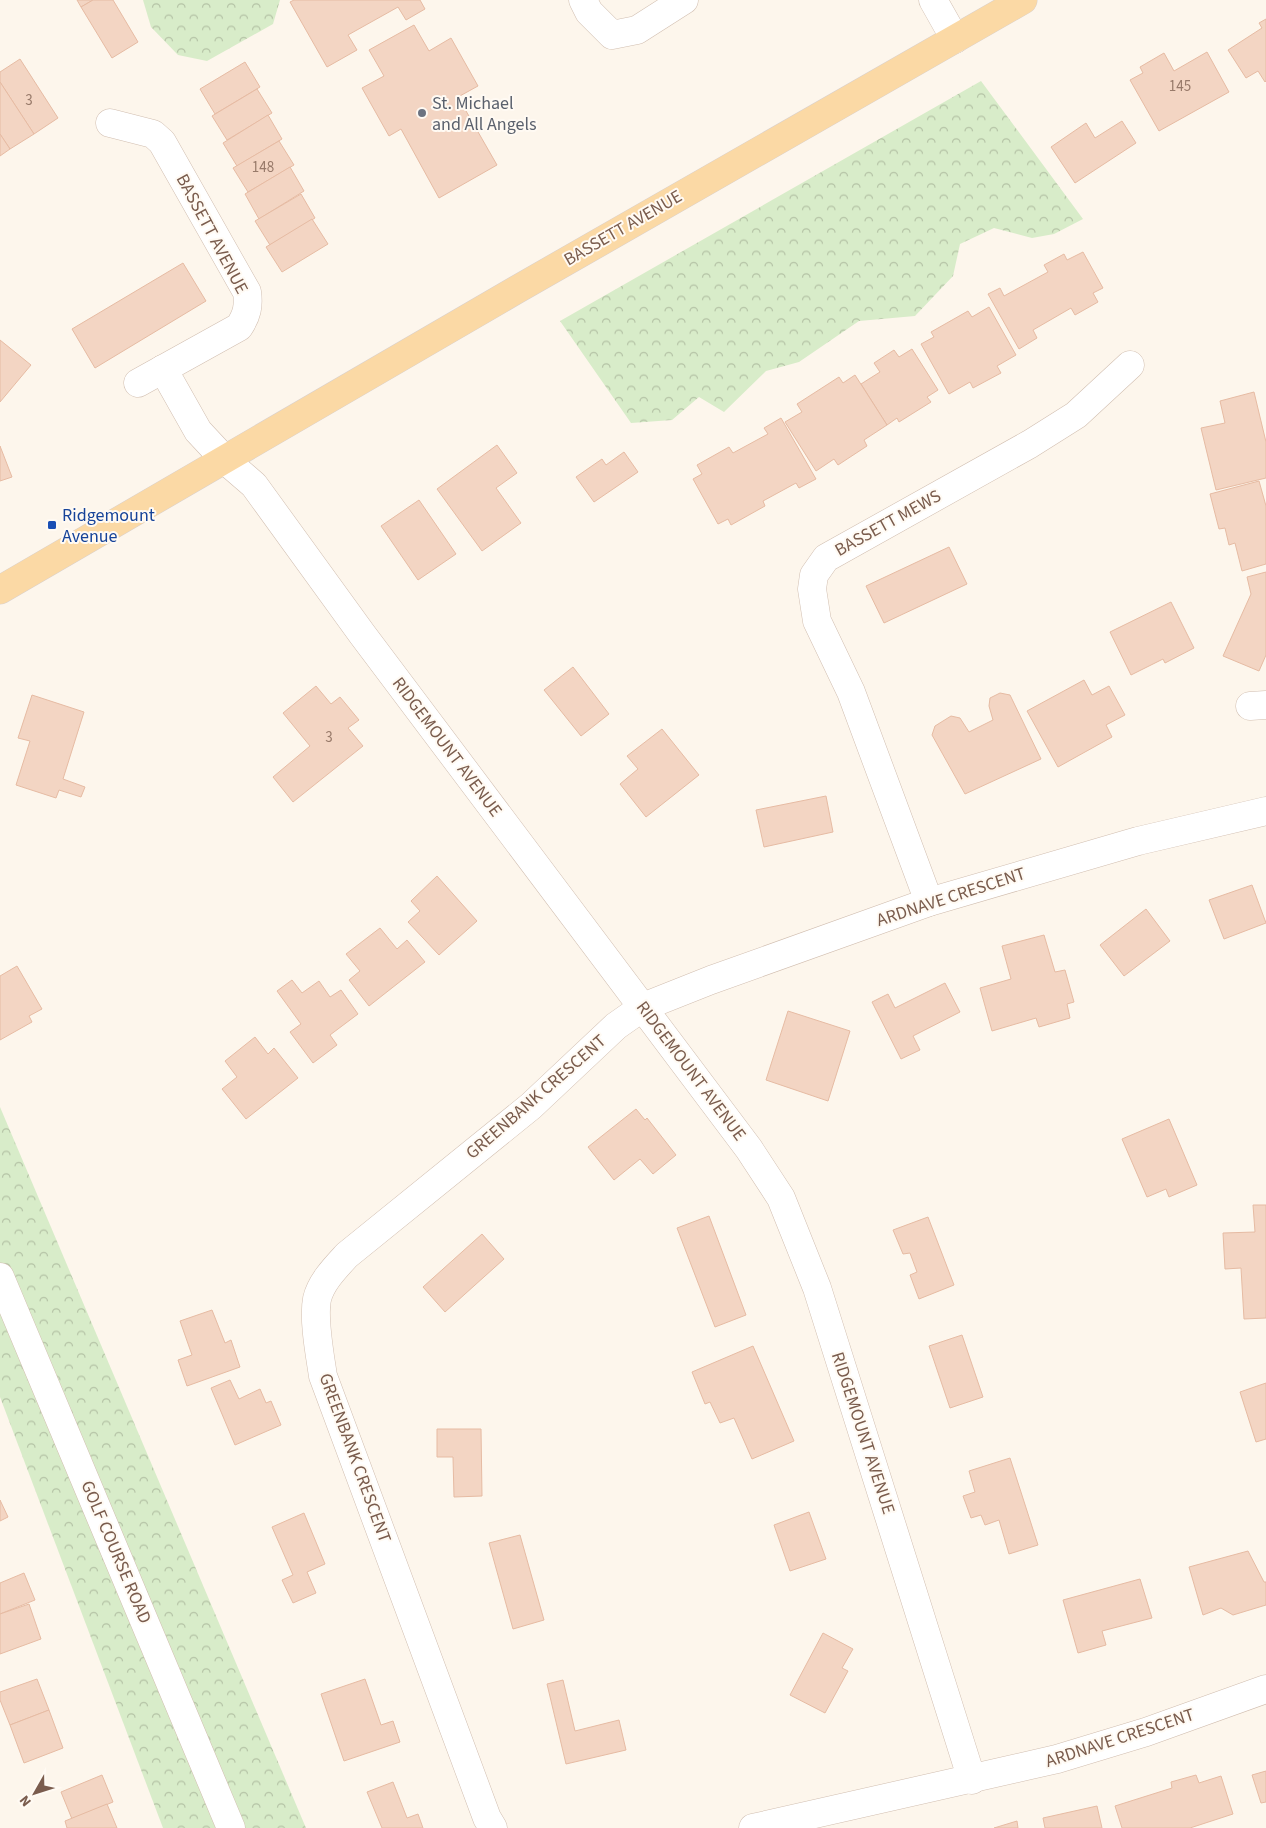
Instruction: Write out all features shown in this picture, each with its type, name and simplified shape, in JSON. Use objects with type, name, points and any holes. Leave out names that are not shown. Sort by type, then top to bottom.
[{"type":"main road","name":"BASSETT AVENUE","points":[[0,590],[525,285],[1023,0]]},
{"type":"street","points":[[583,0],[589,12],[612,35],[637,30],[684,0]]},
{"type":"street","points":[[933,0],[955,39]]},
{"type":"street","name":"BASSETT AVENUE","points":[[110,123],[153,134],[162,142],[247,292],[247,311],[239,327],[138,383]]},
{"type":"street","name":"BASSETT MEWS","points":[[929,902],[851,692],[817,622],[812,589],[814,574],[826,558],[1030,444],[1076,415],[1130,365]]},
{"type":"street","points":[[163,369],[198,431],[226,460]]},
{"type":"street","name":"RIDGEMOUNT AVENUE","points":[[226,460],[254,485],[362,634],[749,1148],[781,1198],[817,1288],[972,1780]]},
{"type":"street","name":"ARDNAVE CRESCENT","points":[[643,1007],[711,980],[929,902],[1138,841],[1266,811]]},
{"type":"street","name":"GREENBANK CRESCENT","points":[[493,1828],[483,1809],[323,1376],[318,1339],[317,1299],[329,1274],[347,1255],[531,1106],[616,1026],[643,1007]]},
{"type":"street","name":"GOLF COURSE ROAD","points":[[0,1277],[231,1828]]},
{"type":"street","name":"ARDNAVE CRESCENT","points":[[972,1780],[1057,1759],[1137,1734],[1266,1689]]},
{"type":"street","points":[[753,1828],[972,1780]]},
{"type":"green space","points":[[143,0],[280,0],[273,24],[207,61],[178,55],[151,27]]},
{"type":"green space","points":[[981,81],[1083,219],[1054,234],[1032,238],[994,228],[960,244],[953,276],[915,316],[859,321],[799,362],[766,371],[724,412],[699,397],[672,420],[631,423],[560,321]]},
{"type":"green space","points":[[0,1107],[306,1828],[163,1828],[0,1397]]},
{"type":"building","points":[[77,0],[93,0],[81,7]]},
{"type":"building","points":[[93,0],[113,0],[138,42],[112,58],[81,7]]},
{"type":"building","points":[[294,0],[420,0],[425,9],[406,20],[398,7],[348,35],[357,50],[327,67],[290,2]]},
{"type":"building","points":[[1266,19],[1265,82],[1258,71],[1246,78],[1228,50],[1262,28],[1259,23]]},
{"type":"building","name":"St. Michael and All Angels","points":[[414,25],[429,51],[451,38],[478,86],[458,97],[497,165],[439,198],[401,129],[389,136],[362,88],[384,76],[369,50]]},
{"type":"building","points":[[1207,52],[1229,92],[1159,131],[1130,80],[1143,73],[1140,67],[1164,53],[1174,71]]},
{"type":"building","points":[[20,59],[58,118],[34,134],[0,82],[0,72]]},
{"type":"building","points":[[245,62],[260,87],[215,114],[200,89]]},
{"type":"building","points":[[0,82],[34,134],[10,149],[0,134]]},
{"type":"building","points":[[257,89],[272,113],[227,140],[212,116]]},
{"type":"building","points":[[268,115],[282,139],[237,166],[223,143]]},
{"type":"building","points":[[1122,121],[1136,143],[1075,183],[1051,147],[1086,123],[1095,138]]},
{"type":"building","points":[[0,134],[10,149],[0,156]]},
{"type":"building","points":[[279,141],[294,165],[248,192],[233,168]]},
{"type":"building","points":[[290,167],[304,191],[259,219],[245,194]]},
{"type":"building","points":[[301,194],[315,218],[270,245],[255,221]]},
{"type":"building","points":[[312,219],[328,244],[282,272],[266,247]]},
{"type":"building","points":[[1083,252],[1103,288],[1093,293],[1098,302],[1075,315],[1071,308],[1033,330],[1037,338],[1019,349],[988,294],[1000,288],[1004,296],[1048,272],[1044,265],[1064,254],[1067,260]]},
{"type":"building","points":[[183,263],[206,301],[95,368],[72,329]]},
{"type":"building","points":[[989,307],[1016,355],[997,366],[1001,373],[973,388],[970,382],[949,394],[921,344],[934,337],[931,332],[968,311],[972,317]]},
{"type":"building","points":[[0,340],[31,365],[0,402]]},
{"type":"building","points":[[912,349],[938,390],[927,397],[931,402],[899,422],[897,418],[887,425],[861,384],[880,372],[874,363],[894,350],[899,357]]},
{"type":"building","points":[[855,375],[887,425],[864,440],[867,446],[838,465],[834,459],[816,471],[785,422],[802,412],[797,404],[839,377],[843,383]]},
{"type":"building","points":[[1254,392],[1266,442],[1266,478],[1216,490],[1201,428],[1225,423],[1220,401]]},
{"type":"building","points":[[781,418],[816,479],[799,488],[796,483],[763,501],[765,506],[731,525],[728,519],[718,524],[693,479],[702,474],[697,465],[729,447],[733,453],[768,434],[764,428]]},
{"type":"building","points":[[497,445],[517,473],[496,488],[521,523],[482,551],[437,489]]},
{"type":"building","points":[[0,446],[12,477],[0,481]]},
{"type":"building","points":[[624,452],[638,472],[594,502],[576,477],[602,459],[606,465]]},
{"type":"building","points":[[1259,481],[1266,506],[1266,564],[1242,571],[1235,543],[1229,545],[1225,528],[1219,529],[1210,494]]},
{"type":"building","points":[[419,500],[456,554],[418,580],[381,526]]},
{"type":"building","points":[[949,547],[967,584],[884,623],[866,586]]},
{"type":"building","points":[[1266,572],[1266,655],[1259,671],[1223,656],[1251,594],[1247,577]]},
{"type":"building","points":[[1171,602],[1194,648],[1165,663],[1163,659],[1131,675],[1110,632]]},
{"type":"building","points":[[573,667],[609,714],[581,736],[544,690]]},
{"type":"building","points":[[1084,680],[1092,695],[1109,686],[1125,715],[1106,725],[1112,737],[1058,767],[1027,711]]},
{"type":"building","points":[[316,686],[331,704],[340,697],[359,720],[348,728],[363,746],[293,802],[273,777],[310,746],[283,713]]},
{"type":"building","points":[[1000,693],[1010,695],[1041,759],[965,794],[932,735],[935,726],[951,716],[960,718],[969,732],[993,720],[989,706],[990,698]]},
{"type":"building","points":[[32,695],[84,712],[63,779],[85,787],[81,797],[59,790],[56,798],[16,785],[30,741],[18,738]]},
{"type":"building","points":[[662,729],[699,775],[646,817],[620,784],[638,769],[627,756]]},
{"type":"building","points":[[826,796],[833,832],[764,847],[756,810]]},
{"type":"building","points":[[437,876],[477,921],[439,955],[408,922],[420,911],[411,901]]},
{"type":"building","points":[[1252,885],[1266,923],[1224,939],[1209,900]]},
{"type":"building","points":[[1146,909],[1170,941],[1124,976],[1100,945]]},
{"type":"building","points":[[380,928],[397,949],[407,940],[425,962],[369,1006],[349,980],[360,971],[346,954]]},
{"type":"building","points":[[1044,935],[1055,972],[1065,970],[1074,1002],[1067,1004],[1070,1018],[1039,1027],[1036,1018],[992,1031],[980,988],[1011,979],[1002,946]]},
{"type":"building","points":[[17,966],[42,1009],[29,1016],[32,1022],[0,1040],[0,976]]},
{"type":"building","points":[[292,980],[302,993],[319,981],[330,997],[341,990],[358,1014],[330,1035],[337,1045],[313,1063],[290,1032],[301,1024],[277,991]]},
{"type":"building","points":[[945,983],[960,1012],[913,1036],[920,1050],[901,1059],[872,1002],[888,994],[895,1008]]},
{"type":"building","points":[[788,1011],[850,1031],[828,1101],[766,1080]]},
{"type":"building","points":[[255,1037],[268,1054],[274,1048],[298,1078],[246,1119],[222,1089],[237,1077],[225,1061]]},
{"type":"building","points":[[636,1109],[645,1120],[647,1118],[676,1155],[653,1174],[640,1159],[614,1180],[588,1147]]},
{"type":"building","points":[[1169,1119],[1197,1185],[1169,1197],[1166,1189],[1147,1197],[1122,1139]]},
{"type":"building","points":[[1253,1205],[1266,1205],[1266,1318],[1244,1319],[1241,1268],[1225,1269],[1223,1233],[1255,1232]]},
{"type":"building","points":[[709,1216],[746,1315],[715,1327],[677,1228]]},
{"type":"building","points":[[928,1217],[954,1285],[919,1299],[910,1275],[917,1272],[910,1253],[903,1254],[893,1230]]},
{"type":"building","points":[[482,1234],[504,1259],[445,1312],[423,1287]]},
{"type":"building","points":[[212,1310],[225,1343],[231,1340],[240,1367],[187,1386],[178,1360],[192,1355],[180,1321]]},
{"type":"building","points":[[962,1335],[983,1397],[950,1408],[929,1346]]},
{"type":"building","points":[[753,1346],[794,1441],[752,1459],[734,1418],[720,1423],[710,1402],[705,1404],[692,1372]]},
{"type":"building","points":[[230,1380],[239,1399],[260,1389],[266,1403],[271,1401],[281,1425],[235,1445],[211,1388]]},
{"type":"building","points":[[1266,1383],[1266,1439],[1256,1442],[1240,1392]]},
{"type":"building","points":[[437,1429],[481,1429],[482,1496],[454,1497],[453,1457],[437,1457]]},
{"type":"building","points":[[1010,1458],[1038,1545],[1009,1554],[999,1520],[985,1525],[981,1515],[971,1518],[963,1496],[975,1492],[969,1471]]},
{"type":"building","points":[[0,1500],[8,1517],[0,1521]]},
{"type":"building","points":[[809,1512],[826,1559],[790,1571],[774,1525]]},
{"type":"building","points":[[304,1513],[325,1564],[307,1572],[316,1593],[293,1603],[282,1580],[293,1575],[272,1527]]},
{"type":"building","points":[[520,1535],[544,1620],[513,1629],[489,1543]]},
{"type":"building","points":[[1248,1551],[1264,1582],[1266,1582],[1266,1605],[1233,1615],[1221,1608],[1203,1615],[1189,1567]]},
{"type":"building","points":[[24,1573],[35,1600],[0,1614],[0,1583]]},
{"type":"building","points":[[1140,1579],[1152,1618],[1102,1631],[1106,1645],[1078,1653],[1063,1600]]},
{"type":"building","points":[[29,1604],[41,1639],[0,1654],[0,1614]]},
{"type":"building","points":[[823,1633],[853,1649],[842,1668],[848,1671],[825,1713],[790,1695]]},
{"type":"building","points":[[37,1679],[49,1710],[10,1725],[0,1700],[0,1692]]},
{"type":"building","points":[[365,1679],[381,1725],[393,1721],[400,1742],[344,1761],[321,1694]]},
{"type":"building","points":[[563,1680],[575,1731],[619,1720],[626,1750],[566,1764],[547,1684]]},
{"type":"building","points":[[49,1710],[63,1748],[24,1763],[10,1725]]},
{"type":"building","points":[[1266,1771],[1266,1802],[1261,1803],[1252,1775]]},
{"type":"building","points":[[102,1775],[113,1802],[72,1819],[61,1792]]},
{"type":"building","points":[[1196,1775],[1199,1783],[1221,1776],[1233,1814],[1190,1828],[1122,1828],[1115,1806],[1172,1788],[1171,1782]]},
{"type":"building","points":[[393,1782],[407,1818],[418,1814],[423,1828],[382,1828],[367,1792]]},
{"type":"building","points":[[107,1804],[117,1828],[67,1828],[65,1821]]},
{"type":"building","points":[[1097,1806],[1102,1828],[1045,1828],[1043,1818]]},
{"type":"building","points":[[1017,1821],[1018,1828],[994,1828]]},
{"type":"place","name":"St. Michael and All Angels","points":[[422,113]]},
{"type":"place","name":"Ridgemount Avenue","points":[[52,525]]}]
